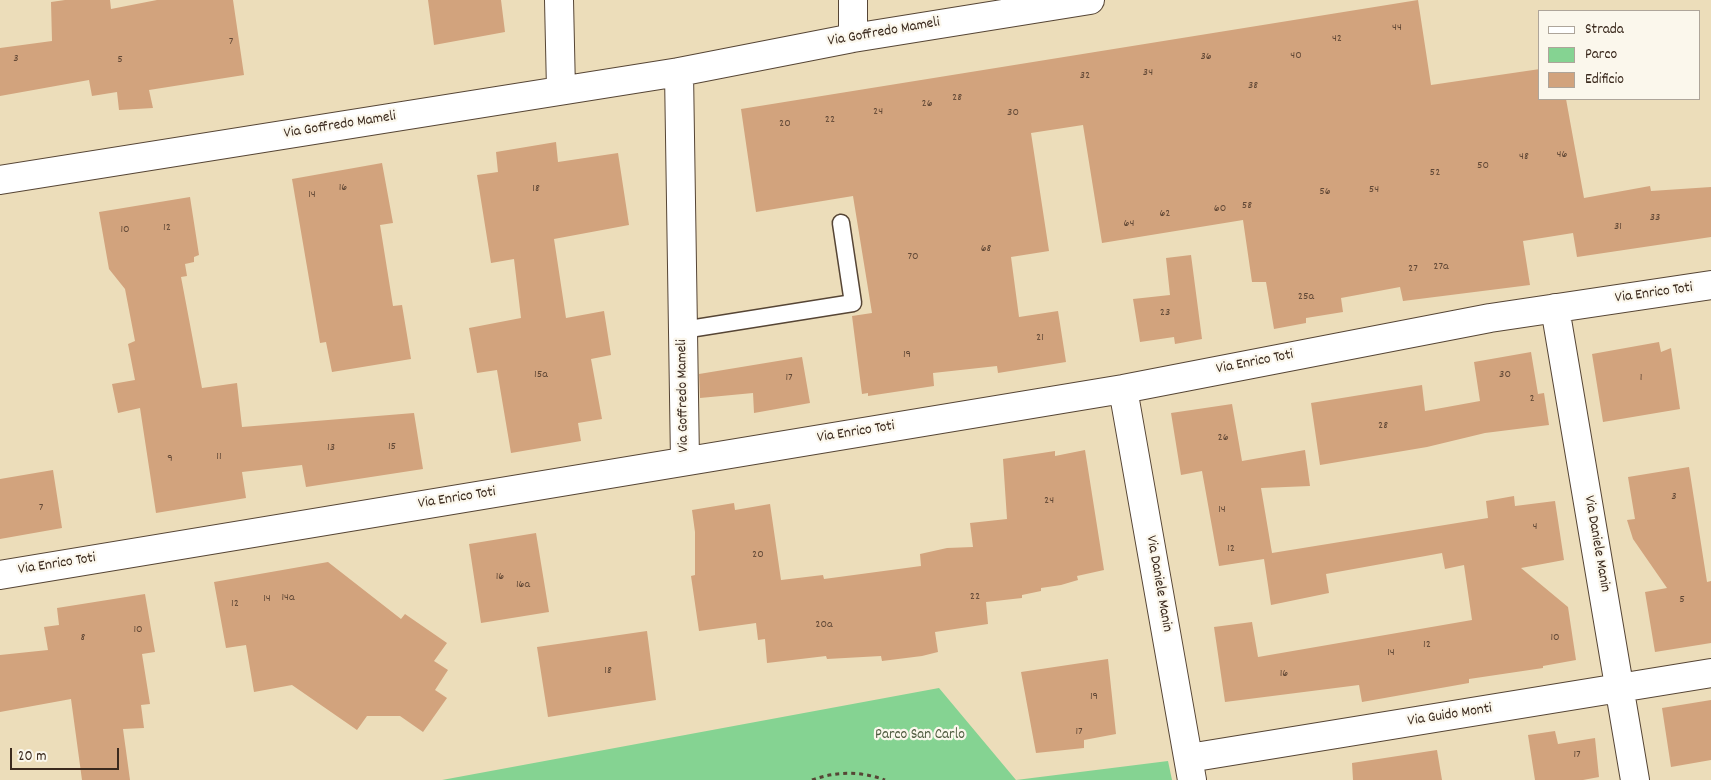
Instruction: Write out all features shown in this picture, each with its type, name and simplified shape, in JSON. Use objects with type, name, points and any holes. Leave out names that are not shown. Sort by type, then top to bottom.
[{"type":"street","points":[[558,0],[561,90]]},
{"type":"street","points":[[853,0],[853,38]]},
{"type":"street","name":"Via Goffredo Mameli","points":[[0,180],[679,72],[853,38],[1090,0]]},
{"type":"street","name":"Via Goffredo Mameli","points":[[679,72],[685,461]]},
{"type":"street","name":"Via Enrico Toti","points":[[0,575],[1123,389],[1490,318],[1711,285]]},
{"type":"street","name":"Via Daniele Manin","points":[[1555,308],[1621,688],[1635,780]]},
{"type":"street","name":"Via Daniele Manin","points":[[1123,389],[1191,769]]},
{"type":"street","name":"Via Guido Monti","points":[[1191,769],[1621,688],[1711,673]]},
{"type":"lane","name":"Via Goffredo Mameli","points":[[683,330],[853,303],[841,224]]},
{"type":"path","points":[[812,780],[831,773],[866,774],[885,780]]},
{"type":"green space","name":"Parco San Carlo","points":[[939,688],[1016,780],[442,780]]},
{"type":"green space","points":[[1168,761],[1172,780],[1016,780]]},
{"type":"building","points":[[65,0],[110,0],[111,9],[157,0],[233,0],[244,75],[149,90],[153,108],[119,110],[117,92],[92,96],[89,80],[0,96],[0,48],[52,41],[51,2]]},
{"type":"building","points":[[428,0],[501,0],[505,32],[434,45]]},
{"type":"building","points":[[1418,0],[1431,85],[1538,69],[1538,100],[1566,100],[1584,198],[1650,186],[1651,191],[1711,187],[1711,237],[1577,257],[1573,233],[1523,241],[1530,285],[1403,301],[1400,287],[1341,298],[1343,312],[1306,318],[1306,323],[1274,329],[1266,282],[1252,282],[1243,220],[1102,243],[1083,125],[1031,133],[1049,251],[1011,257],[1019,317],[1058,311],[1066,362],[998,373],[997,366],[933,373],[934,386],[868,396],[868,393],[862,394],[852,316],[872,313],[853,196],[756,212],[741,109]]},
{"type":"building","points":[[556,142],[558,162],[618,153],[629,225],[554,239],[566,318],[604,311],[611,355],[591,359],[602,419],[578,423],[581,441],[511,453],[497,370],[477,373],[469,328],[521,318],[514,259],[491,263],[477,175],[498,172],[496,152]]},
{"type":"building","points":[[382,163],[393,223],[380,225],[393,306],[402,305],[411,359],[332,372],[326,342],[320,343],[292,179]]},
{"type":"building","points":[[190,197],[199,255],[194,257],[194,262],[185,264],[187,276],[181,277],[202,388],[237,383],[242,427],[414,413],[423,469],[306,487],[302,465],[242,472],[246,498],[156,513],[140,408],[118,413],[112,384],[135,380],[128,344],[135,341],[125,289],[109,269],[99,212]]},
{"type":"building","points":[[1191,255],[1202,339],[1175,344],[1174,337],[1140,342],[1133,299],[1170,295],[1166,258]]},
{"type":"building","points":[[1659,342],[1661,352],[1671,348],[1680,409],[1603,422],[1592,354]]},
{"type":"building","points":[[1531,352],[1538,394],[1544,393],[1549,425],[1485,433],[1427,447],[1320,465],[1311,403],[1422,385],[1425,411],[1480,401],[1474,362]]},
{"type":"building","points":[[802,357],[810,403],[754,413],[753,393],[700,398],[699,374]]},
{"type":"building","points":[[1232,404],[1242,461],[1305,450],[1310,486],[1261,488],[1272,553],[1488,518],[1486,501],[1514,496],[1515,506],[1555,501],[1564,560],[1521,568],[1568,607],[1576,660],[1543,666],[1543,668],[1469,679],[1469,683],[1362,702],[1359,685],[1225,702],[1214,627],[1252,622],[1258,657],[1472,620],[1464,565],[1445,569],[1442,553],[1326,574],[1329,593],[1271,605],[1264,559],[1219,566],[1202,471],[1181,475],[1171,413]]},
{"type":"building","points":[[1085,450],[1104,570],[1077,576],[1078,580],[1061,585],[1041,588],[1041,591],[1022,595],[1022,598],[986,602],[988,624],[935,632],[938,652],[882,661],[881,656],[827,659],[826,656],[767,663],[765,639],[758,640],[756,623],[699,631],[691,576],[695,575],[695,532],[692,510],[734,503],[735,510],[770,504],[781,580],[823,575],[824,579],[921,566],[920,554],[947,548],[973,547],[970,523],[1007,519],[1003,459],[1055,451],[1055,456]]},
{"type":"building","points":[[1689,467],[1707,582],[1711,581],[1711,643],[1655,652],[1645,592],[1667,588],[1633,539],[1627,520],[1635,519],[1628,477]]},
{"type":"building","points":[[53,470],[62,528],[0,539],[0,479]]},
{"type":"building","points":[[536,533],[549,612],[481,623],[469,544]]},
{"type":"building","points":[[328,562],[401,619],[405,614],[447,643],[434,661],[448,670],[435,690],[447,698],[423,732],[400,716],[367,716],[357,730],[292,685],[254,692],[246,645],[226,648],[214,582]]},
{"type":"building","points":[[145,594],[155,652],[142,654],[150,704],[141,705],[144,728],[123,729],[130,780],[82,780],[71,699],[0,712],[0,655],[48,650],[44,627],[59,625],[57,608]]},
{"type":"building","points":[[647,631],[656,700],[548,717],[537,647]]},
{"type":"building","points":[[1108,659],[1116,734],[1084,740],[1084,748],[1036,753],[1021,672]]},
{"type":"building","points":[[1711,700],[1711,760],[1671,767],[1662,708]]},
{"type":"building","points":[[1555,731],[1558,744],[1595,738],[1599,777],[1583,780],[1535,780],[1528,735]]},
{"type":"building","points":[[1437,750],[1442,780],[1353,780],[1352,763]]}]
